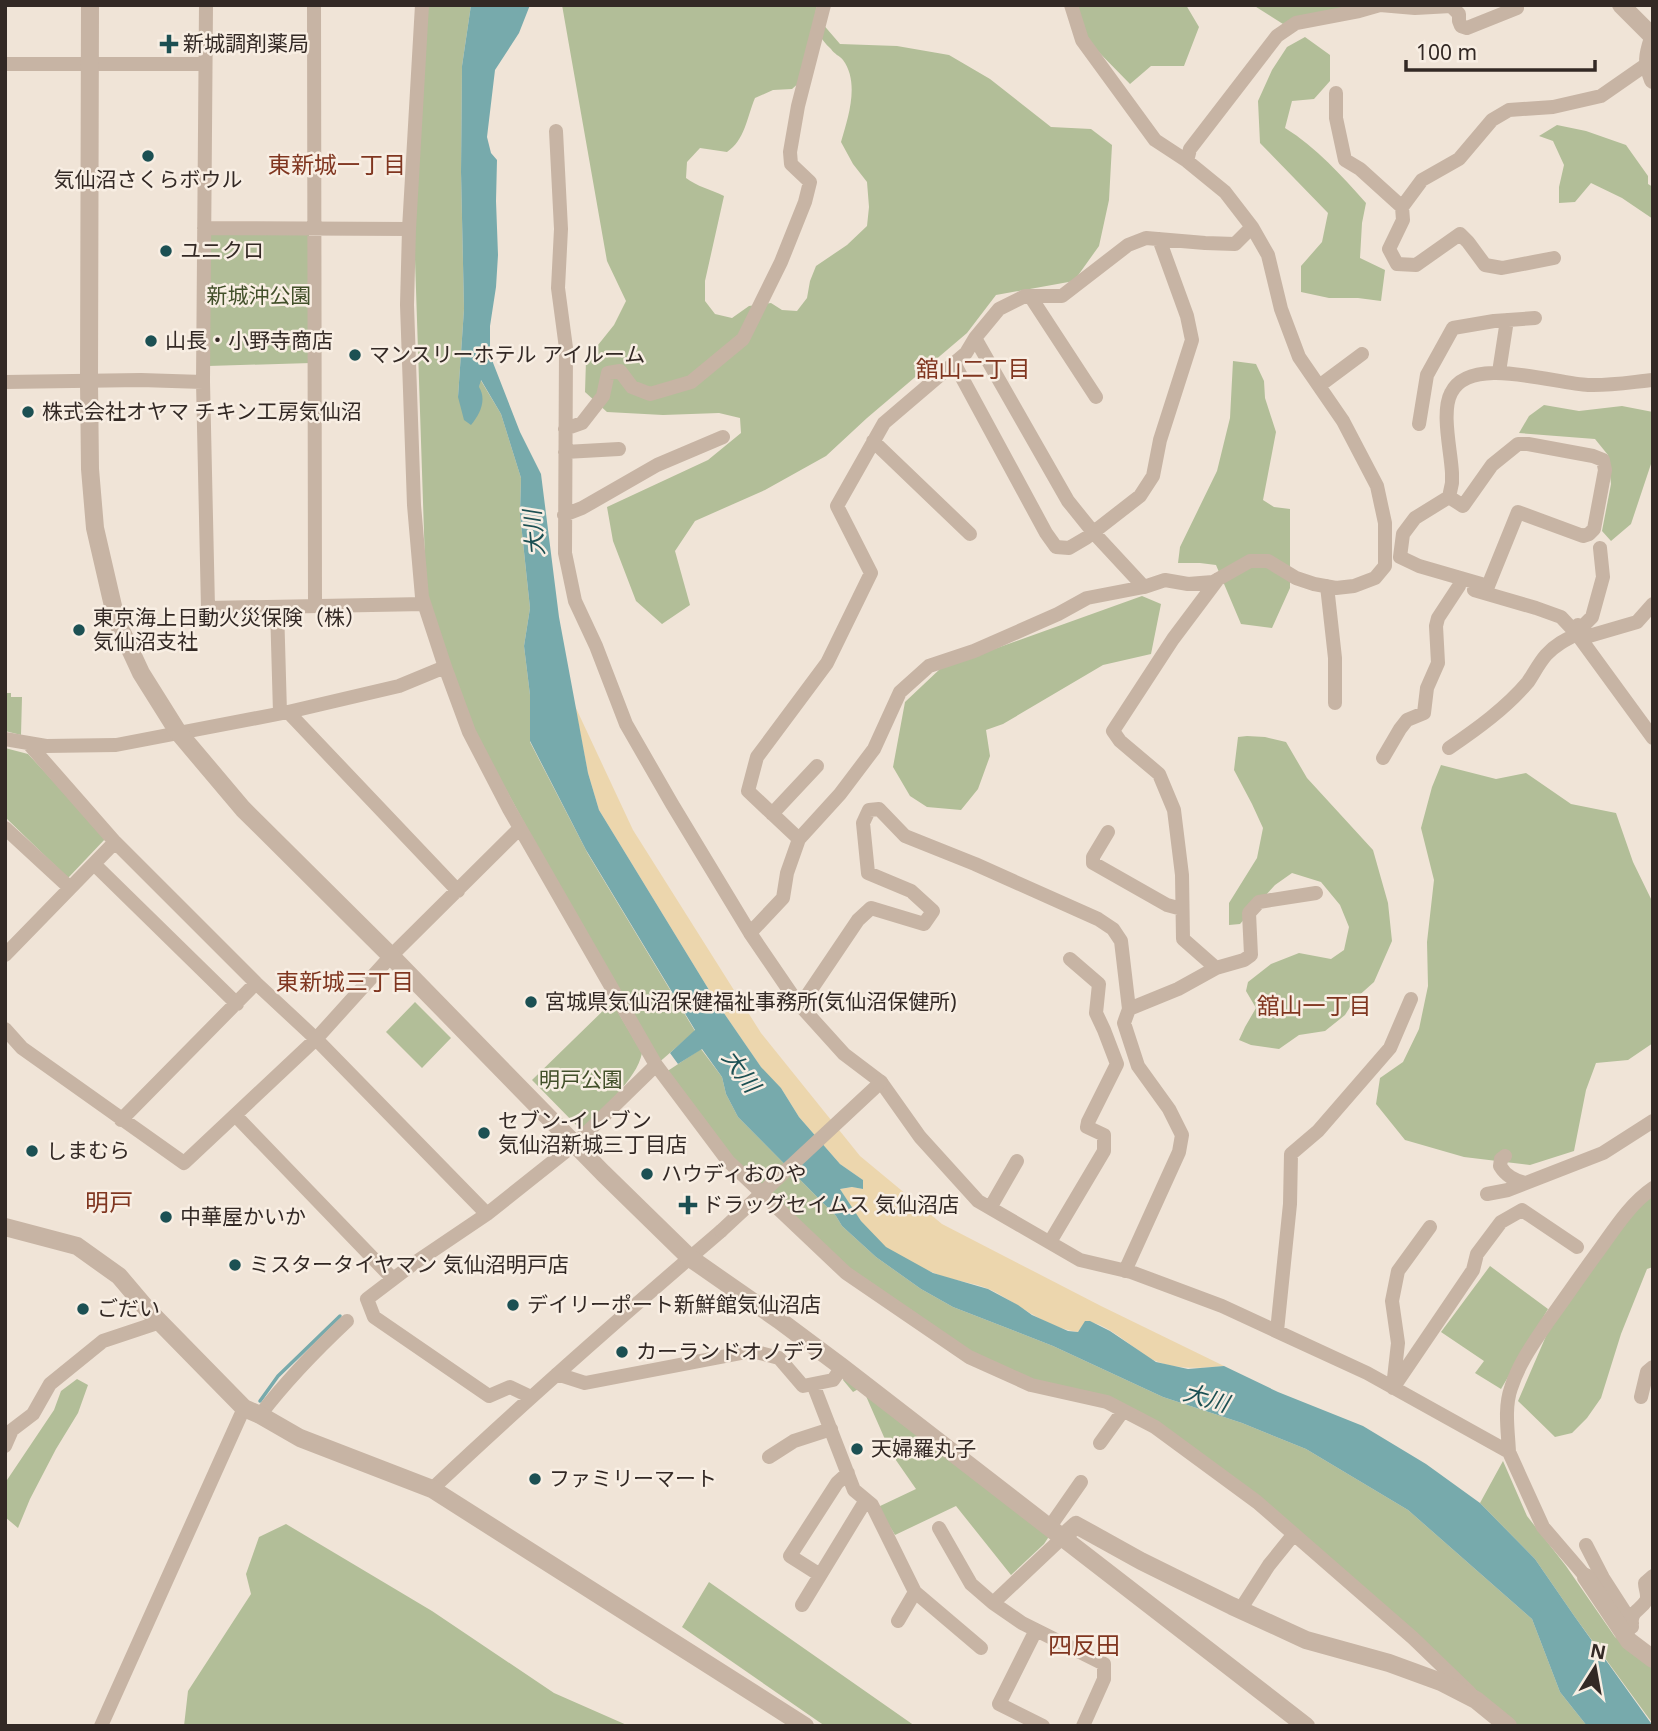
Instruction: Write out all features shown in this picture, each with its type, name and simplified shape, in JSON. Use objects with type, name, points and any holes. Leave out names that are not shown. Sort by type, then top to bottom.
[{"type":"street","points":[[90,5],[89,382],[90,469],[95,528],[116,619],[141,673],[178,732],[243,809],[690,1258],[842,1367],[1306,1726]]},
{"type":"street","points":[[206,5],[203,382],[208,608],[424,604]]},
{"type":"street","points":[[314,5],[315,606]]},
{"type":"street","points":[[422,5],[407,305],[414,505],[422,597],[470,732],[520,828],[656,1065],[729,1161],[846,1273],[969,1357],[1031,1385],[1107,1402],[1155,1427],[1254,1500],[1413,1638],[1476,1700],[1508,1726]]},
{"type":"street","points":[[565,429],[582,423],[604,396],[608,373],[620,371],[632,387],[650,394],[691,382],[743,339],[781,262],[805,202],[810,182],[791,164],[790,152],[798,106],[824,5]]},
{"type":"street","points":[[1071,5],[1082,40],[1155,140],[1187,161],[1225,192],[1252,227],[1268,255],[1282,309],[1299,357],[1343,421],[1377,486],[1392,557]]},
{"type":"street","points":[[1187,161],[1190,149],[1277,36],[1296,23],[1380,5],[1415,8],[1451,6],[1459,14],[1461,26],[1467,29],[1517,8]]},
{"type":"street","points":[[1402,207],[1422,180],[1460,159],[1492,120],[1509,110],[1553,107],[1601,96],[1650,72],[1648,52],[1653,38],[1621,5]]},
{"type":"street","points":[[5,64],[205,64]]},
{"type":"street","points":[[1336,93],[1336,118],[1345,160],[1360,169],[1402,207],[1404,220],[1389,249],[1397,264],[1416,265],[1460,234],[1485,265],[1502,268],[1554,258]]},
{"type":"street","points":[[556,131],[561,229],[558,288],[566,348],[565,553],[575,601],[596,646],[626,724],[750,933],[800,1006],[844,1054],[881,1082],[920,1137],[978,1201],[1080,1260],[1125,1271],[1222,1306],[1367,1373],[1510,1452]]},
{"type":"street","points":[[799,839],[748,791],[757,757],[827,663],[872,573],[837,506],[884,423],[966,353],[999,309],[1025,296],[1062,296],[1128,245],[1146,238],[1235,244],[1252,227]]},
{"type":"street","points":[[204,228],[409,229]]},
{"type":"street","points":[[954,363],[1046,533],[1056,547],[1069,548],[1140,496],[1153,476],[1160,440],[1192,340],[1187,316],[1159,239]]},
{"type":"street","points":[[1030,296],[1096,397]]},
{"type":"street","points":[[1419,424],[1427,374],[1453,328],[1535,318]]},
{"type":"street","points":[[1499,372],[1507,320]]},
{"type":"street","points":[[975,338],[1068,501],[1144,587]]},
{"type":"street","points":[[1319,386],[1362,354]]},
{"type":"street","points":[[750,933],[783,898],[787,873],[799,839],[840,794],[874,749],[900,692],[929,666],[974,651],[1058,614],[1087,597],[1144,587],[1165,580],[1188,584],[1213,582],[1250,561],[1268,561],[1296,578],[1336,588],[1354,586],[1375,578],[1392,557],[1415,518],[1448,496],[1452,473],[1447,408],[1451,392],[1461,381],[1476,374],[1499,372],[1590,386],[1653,380]]},
{"type":"street","points":[[5,382],[203,382]]},
{"type":"street","points":[[564,515],[582,508],[657,464],[723,437]]},
{"type":"street","points":[[873,441],[970,534]]},
{"type":"street","points":[[1392,557],[1488,586],[1518,512],[1583,536],[1594,529],[1605,470],[1603,460],[1593,456],[1518,444],[1492,465],[1463,506],[1448,496]]},
{"type":"street","points":[[565,453],[619,449]]},
{"type":"street","points":[[1449,748],[1506,704],[1528,681],[1545,656],[1579,631],[1592,617],[1603,577],[1600,548]]},
{"type":"street","points":[[1437,572],[1460,586],[1561,618],[1563,615],[1570,616],[1653,738]]},
{"type":"street","points":[[1216,968],[1183,939],[1182,875],[1174,810],[1159,774],[1120,741],[1113,731],[1172,639],[1218,579]]},
{"type":"street","points":[[1327,586],[1335,658],[1335,703]]},
{"type":"street","points":[[1382,758],[1407,720],[1424,713],[1427,688],[1438,663],[1438,618],[1460,586]]},
{"type":"street","points":[[1579,631],[1589,636],[1637,621],[1653,604]]},
{"type":"street","points":[[278,607],[284,713],[458,891]]},
{"type":"street","points":[[5,739],[46,746],[116,745],[284,713],[399,686],[445,667]]},
{"type":"street","points":[[28,743],[115,842],[256,984],[316,1039],[487,1214]]},
{"type":"street","points":[[772,814],[817,766]]},
{"type":"street","points":[[800,1006],[858,920],[872,908],[924,924],[933,911],[911,891],[869,873],[863,823],[869,810],[879,809],[905,836],[1098,919],[1114,929],[1121,941],[1129,1009],[1124,1023],[1138,1066],[1169,1109],[1182,1135],[1179,1152],[1125,1271]]},
{"type":"street","points":[[5,828],[70,888]]},
{"type":"street","points":[[5,1028],[22,1048],[184,1163],[316,1039],[391,956],[520,828]]},
{"type":"street","points":[[1108,832],[1093,857],[1093,863],[1167,905],[1182,909]]},
{"type":"street","points":[[5,955],[115,842]]},
{"type":"street","points":[[94,864],[237,1004]]},
{"type":"street","points":[[1129,1009],[1178,989],[1216,968],[1244,960],[1251,955],[1248,913],[1259,902],[1316,893]]},
{"type":"street","points":[[1050,1242],[1104,1151],[1104,1135],[1087,1127],[1117,1063],[1096,1013],[1099,984],[1070,959]]},
{"type":"street","points":[[121,1120],[256,984]]},
{"type":"street","points":[[1277,1331],[1290,1204],[1291,1154],[1318,1131],[1390,1048],[1411,999]]},
{"type":"street","points":[[531,1397],[510,1387],[489,1396],[374,1317],[367,1299],[487,1214],[575,1143],[656,1065]]},
{"type":"street","points":[[432,1489],[531,1397],[721,1231],[881,1082]]},
{"type":"street","points":[[235,1115],[393,1279]]},
{"type":"street","points":[[1487,1194],[1525,1183],[1603,1153],[1653,1121]]},
{"type":"street","points":[[1505,1156],[1500,1166],[1504,1172],[1525,1183]]},
{"type":"street","points":[[990,1208],[1017,1161]]},
{"type":"street","points":[[1653,1188],[1631,1208],[1530,1347],[1509,1391],[1507,1412],[1510,1452],[1543,1527],[1586,1577],[1629,1641],[1653,1659]]},
{"type":"street","points":[[1393,1388],[1474,1270],[1476,1254],[1501,1222],[1522,1210],[1577,1248]]},
{"type":"street","points":[[5,1227],[77,1246],[119,1276],[160,1322],[252,1412],[300,1438],[432,1489],[805,1726]]},
{"type":"street","points":[[1393,1388],[1398,1343],[1392,1301],[1398,1271],[1430,1227]]},
{"type":"street","points":[[101,1726],[252,1412],[347,1321]]},
{"type":"street","points":[[5,1446],[12,1430],[33,1414],[50,1384],[103,1341],[160,1322]]},
{"type":"street","points":[[557,1374],[585,1383],[752,1351],[779,1358],[803,1386],[833,1380],[842,1367]]},
{"type":"street","points":[[1641,1397],[1647,1372],[1653,1367]]},
{"type":"street","points":[[813,1384],[854,1490],[872,1505],[915,1592],[981,1648]]},
{"type":"street","points":[[1100,1443],[1123,1411]]},
{"type":"street","points":[[769,1457],[794,1441],[831,1429]]},
{"type":"street","points":[[820,1575],[790,1556],[837,1483],[848,1474]]},
{"type":"street","points":[[993,1603],[1056,1533],[1081,1482]]},
{"type":"street","points":[[802,1605],[866,1500]]},
{"type":"street","points":[[1056,1533],[1076,1525],[1141,1561],[1306,1640],[1389,1663],[1441,1682],[1476,1700]]},
{"type":"street","points":[[939,1528],[971,1584],[993,1603],[1022,1623],[1104,1664],[1104,1679],[1083,1726]]},
{"type":"street","points":[[1240,1610],[1269,1565],[1294,1534]]},
{"type":"street","points":[[1586,1545],[1603,1578],[1632,1623]]},
{"type":"street","points":[[1635,1646],[1633,1615],[1647,1599],[1645,1583],[1653,1576]]},
{"type":"street","points":[[898,1621],[915,1592]]},
{"type":"street","points":[[1036,1630],[999,1704],[1043,1726]]},
{"type":"green space","points":[[426,5],[471,5],[462,66],[464,309],[458,397],[479,387],[480,379],[501,414],[521,478],[520,514],[530,608],[524,646],[530,695],[530,742],[588,854],[695,1031],[656,1065],[471,725],[426,593],[414,229]]},
{"type":"green space","points":[[562,5],[817,5],[815,15],[840,44],[897,46],[949,55],[990,79],[1051,127],[1091,129],[1112,145],[1109,200],[1099,246],[1074,281],[996,295],[967,333],[826,456],[765,490],[695,521],[675,551],[690,605],[662,624],[636,601],[613,541],[607,507],[708,460],[741,433],[740,418],[719,413],[663,415],[607,412],[585,392],[586,360],[614,325],[626,301],[607,261]],"holes":[[[816,31],[843,60],[851,79],[851,101],[841,142],[867,182],[867,226],[847,245],[816,266],[807,298],[797,311],[782,310],[771,303],[749,306],[732,318],[715,314],[705,301],[705,281],[724,196],[686,178],[687,162],[700,148],[727,152],[742,135],[755,98],[773,90],[792,89],[800,82]]]},
{"type":"green space","points":[[1078,5],[1186,5],[1199,27],[1184,66],[1151,66],[1130,84],[1084,37]]},
{"type":"green space","points":[[1253,5],[1354,5],[1283,24]]},
{"type":"green space","points":[[1305,37],[1330,55],[1330,81],[1314,99],[1292,101],[1285,128],[1318,153],[1366,203],[1360,258],[1385,270],[1381,301],[1329,298],[1301,292],[1301,266],[1322,242],[1328,213],[1260,143],[1258,101],[1272,70],[1287,47]]},
{"type":"green space","points":[[1557,125],[1586,131],[1626,145],[1648,176],[1648,184],[1653,187],[1653,219],[1622,198],[1591,183],[1575,202],[1559,203],[1564,165],[1553,141],[1539,136]]},
{"type":"green space","name":"新城沖公園","points":[[208,233],[309,235],[311,363],[208,366]]},
{"type":"green space","points":[[1233,361],[1256,364],[1264,381],[1265,398],[1276,432],[1263,500],[1274,507],[1290,509],[1290,588],[1272,628],[1241,624],[1216,565],[1178,563],[1180,547],[1217,471],[1230,418]]},
{"type":"green space","points":[[1544,405],[1579,411],[1622,406],[1653,412],[1653,458],[1631,524],[1611,541],[1602,531],[1611,484],[1608,455],[1595,439],[1519,433],[1529,416]]},
{"type":"green space","points":[[1142,596],[1161,604],[1151,654],[1103,665],[1003,724],[986,730],[990,756],[978,789],[961,810],[927,807],[910,796],[893,767],[905,702],[941,668]]},
{"type":"green space","points":[[5,693],[11,693],[11,697],[22,697],[21,735],[5,731]]},
{"type":"green space","points":[[1238,737],[1286,742],[1307,778],[1373,850],[1388,903],[1392,941],[1374,982],[1355,999],[1345,1015],[1325,1031],[1299,1035],[1279,1049],[1251,1045],[1239,1040],[1256,1008],[1246,991],[1248,982],[1271,964],[1299,953],[1331,959],[1344,950],[1349,927],[1340,905],[1321,882],[1292,873],[1275,885],[1240,924],[1229,925],[1229,903],[1257,858],[1263,828],[1234,770]]},
{"type":"green space","points":[[5,748],[28,754],[106,838],[68,878],[5,817]]},
{"type":"green space","points":[[1441,765],[1496,779],[1526,773],[1571,804],[1616,813],[1633,862],[1653,903],[1653,1043],[1628,1060],[1596,1063],[1586,1090],[1574,1151],[1530,1165],[1464,1157],[1405,1140],[1376,1104],[1380,1078],[1403,1062],[1419,1029],[1428,986],[1427,942],[1434,880],[1421,828]]},
{"type":"green space","points":[[415,1002],[451,1038],[422,1068],[386,1032]]},
{"type":"green space","name":"明戸公園","points":[[612,1002],[642,1053],[626,1084],[581,1130],[532,1080]]},
{"type":"green space","points":[[701,1049],[722,1077],[726,1094],[738,1117],[836,1216],[842,1226],[876,1257],[921,1289],[953,1307],[1053,1346],[1163,1397],[1242,1423],[1306,1449],[1408,1510],[1532,1619],[1560,1692],[1587,1726],[1514,1726],[1465,1680],[1155,1427],[969,1357],[847,1273],[728,1161],[666,1072]]},
{"type":"green space","points":[[1653,1195],[1653,1267],[1647,1269],[1621,1334],[1601,1398],[1572,1433],[1555,1437],[1518,1401],[1559,1306],[1636,1209]]},
{"type":"green space","points":[[1490,1266],[1548,1309],[1501,1389],[1475,1373],[1484,1361],[1441,1332]]},
{"type":"green space","points":[[846,1374],[1056,1526],[1044,1544],[1011,1575],[956,1506],[895,1535],[878,1507],[916,1489],[891,1453],[862,1387],[853,1392],[843,1380]]},
{"type":"green space","points":[[77,1379],[88,1385],[78,1413],[56,1449],[18,1528],[5,1517],[5,1483],[54,1410],[61,1391]]},
{"type":"green space","points":[[1503,1461],[1527,1516],[1566,1566],[1615,1637],[1653,1664],[1653,1724],[1535,1559],[1480,1503]]},
{"type":"green space","points":[[286,1524],[432,1611],[554,1693],[629,1726],[184,1726],[188,1691],[251,1594],[246,1574],[259,1537]]},
{"type":"green space","points":[[709,1582],[915,1726],[825,1726],[682,1627]]},
{"type":"sand","points":[[575,706],[633,830],[761,1033],[860,1156],[942,1224],[1224,1366],[1191,1368],[1166,1365],[1150,1358],[1103,1326],[1085,1322],[1078,1332],[1055,1326],[991,1290],[941,1276],[916,1265],[896,1255],[872,1235],[840,1189],[863,1189],[863,1180],[840,1164],[799,1117],[781,1088],[763,1070],[717,1003],[599,810],[588,773]]},
{"type":"water","name":"大川","points":[[471,5],[530,5],[519,33],[495,70],[487,137],[491,153],[497,160],[498,255],[490,326],[490,355],[520,432],[541,474],[559,617],[588,773],[599,810],[717,1003],[761,1067],[781,1088],[799,1117],[840,1164],[863,1180],[863,1189],[840,1189],[861,1221],[886,1247],[933,1273],[988,1289],[1032,1315],[1068,1331],[1078,1332],[1085,1321],[1090,1321],[1156,1362],[1188,1369],[1224,1366],[1278,1392],[1363,1426],[1426,1464],[1480,1503],[1535,1559],[1653,1726],[1587,1726],[1560,1692],[1532,1619],[1408,1510],[1306,1449],[1242,1423],[1163,1397],[1053,1346],[953,1307],[921,1289],[876,1257],[842,1226],[836,1216],[738,1117],[726,1094],[722,1077],[702,1049],[678,1064],[670,1053],[695,1030],[586,850],[530,741],[530,695],[524,646],[530,608],[520,514],[521,478],[501,414],[481,380],[481,407],[471,425],[464,420],[458,397],[464,309],[462,66]]},
{"type":"waterway","points":[[260,1401],[278,1376],[340,1316]]},
{"type":"place","name":"新城調剤薬局","points":[[169,44]]},
{"type":"place","name":"気仙沼さくらボウル","points":[[148,156]]},
{"type":"place","name":"ユニクロ","points":[[166,251]]},
{"type":"place","name":"山長・小野寺商店","points":[[151,341]]},
{"type":"place","name":"マンスリーホテル アイルーム","points":[[355,355]]},
{"type":"place","name":"株式会社オヤマ チキン工房気仙沼","points":[[28,412]]},
{"type":"place","name":"東京海上日動火災保険（株） 気仙沼支社","points":[[79,630]]},
{"type":"place","name":"宮城県気仙沼保健福祉事務所(気仙沼保健所)","points":[[531,1002]]},
{"type":"place","name":"セブン-イレブン 気仙沼新城三丁目店","points":[[484,1133]]},
{"type":"place","name":"しまむら","points":[[32,1151]]},
{"type":"place","name":"ハウディおのや","points":[[647,1174]]},
{"type":"place","name":"ドラッグセイムス 気仙沼店","points":[[688,1205]]},
{"type":"place","name":"中華屋かいか","points":[[166,1217]]},
{"type":"place","name":"ミスタータイヤマン 気仙沼明戸店","points":[[235,1265]]},
{"type":"place","name":"デイリーポート新鮮館気仙沼店","points":[[513,1305]]},
{"type":"place","name":"ごだい","points":[[83,1309]]},
{"type":"place","name":"カーランドオノデラ","points":[[622,1352]]},
{"type":"place","name":"天婦羅丸子","points":[[857,1449]]},
{"type":"place","name":"ファミリーマート","points":[[535,1479]]},
{"type":"district","name":"東新城一丁目","points":[[337,165]]},
{"type":"district","name":"舘山二丁目","points":[[973,369]]},
{"type":"district","name":"東新城三丁目","points":[[345,982]]},
{"type":"district","name":"舘山一丁目","points":[[1314,1006]]},
{"type":"district","name":"明戸","points":[[109,1203]]},
{"type":"district","name":"四反田","points":[[1084,1646]]}]
